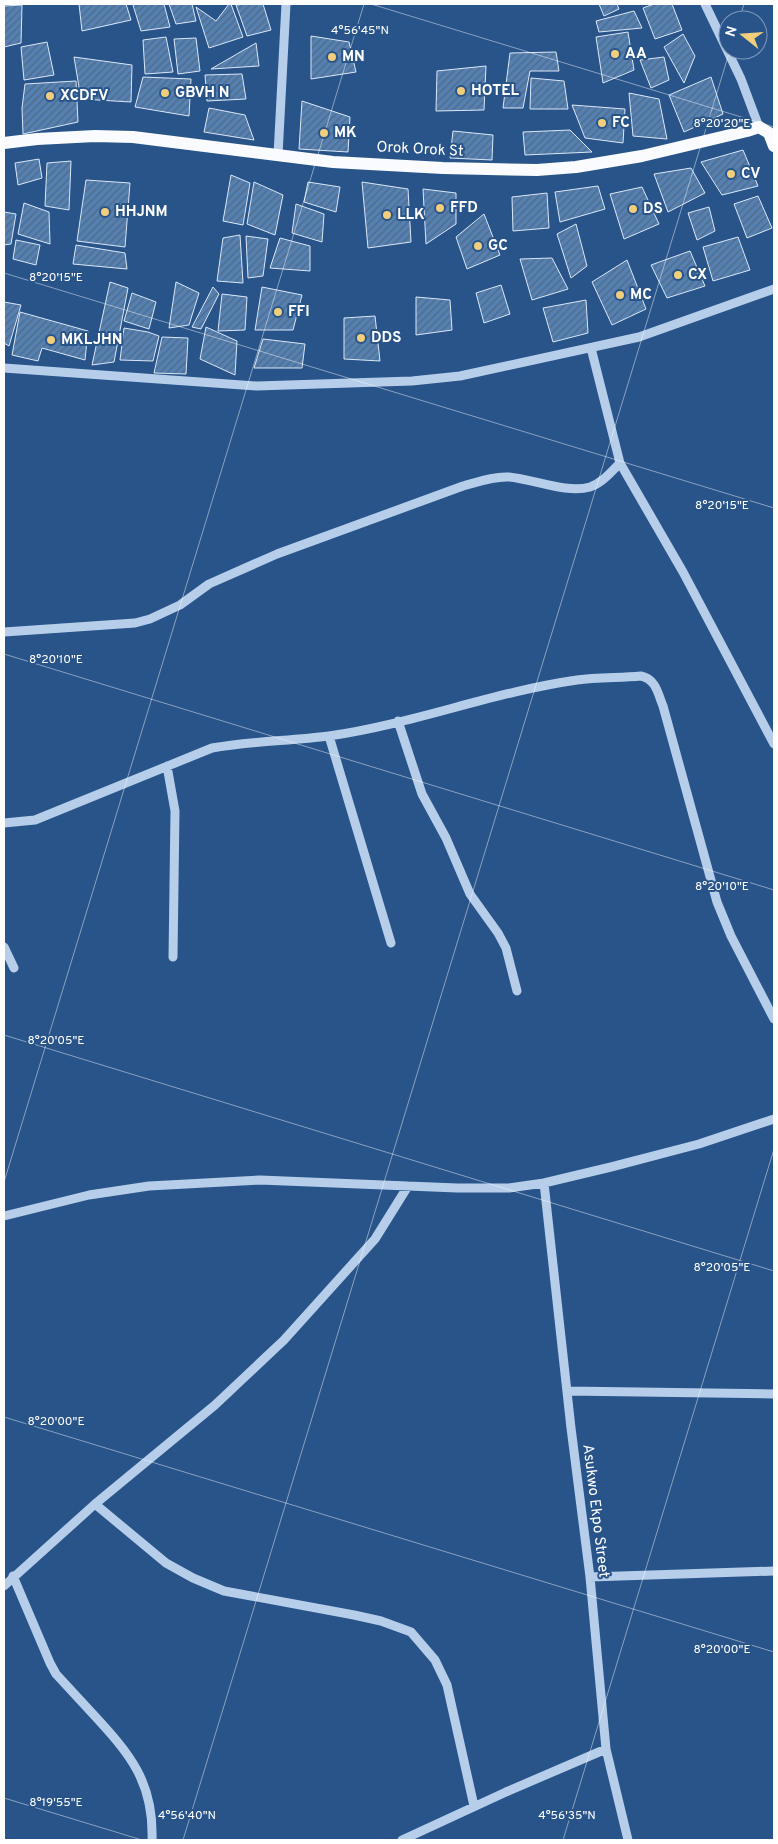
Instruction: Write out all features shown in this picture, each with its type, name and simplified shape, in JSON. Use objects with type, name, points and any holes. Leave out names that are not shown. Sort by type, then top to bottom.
[{"type":"main road","name":"Orok Orok St","points":[[4,143],[95,136],[133,137],[333,162],[443,168],[537,170],[642,156],[746,132],[768,131]]},
{"type":"main road","points":[[768,131],[774,146]]},
{"type":"street","points":[[278,155],[286,4]]},
{"type":"street","points":[[705,4],[768,131]]},
{"type":"street","points":[[4,368],[257,386],[371,382],[460,376],[639,337],[774,289]]},
{"type":"street","points":[[591,348],[620,462],[683,572],[774,744]]},
{"type":"street","points":[[4,632],[135,624],[180,605],[209,584],[270,557],[463,486],[484,480],[507,477],[569,488],[590,487],[606,478],[620,462]]},
{"type":"street","points":[[4,823],[35,820],[212,748],[329,736],[578,680],[642,676],[649,678],[654,683],[663,706],[716,902],[731,936],[774,1019]]},
{"type":"street","points":[[398,721],[422,794],[446,838],[470,894],[506,948],[517,991]]},
{"type":"street","points":[[329,736],[392,943]]},
{"type":"street","points":[[167,766],[174,812],[173,957]]},
{"type":"street","points":[[4,947],[14,968]]},
{"type":"street","points":[[4,1216],[89,1195],[149,1186],[260,1180],[490,1188],[544,1183],[699,1144],[774,1119]]},
{"type":"street","name":"Asukwo Ekpo Street","points":[[544,1183],[566,1391],[590,1577],[606,1749],[628,1840]]},
{"type":"street","points":[[4,1586],[95,1504],[215,1405],[284,1340],[375,1239],[408,1186]]},
{"type":"street","points":[[566,1391],[774,1394]]},
{"type":"street","points":[[95,1504],[166,1563],[224,1591],[372,1619],[410,1632],[435,1660],[447,1685],[474,1806]]},
{"type":"street","points":[[590,1577],[774,1571]]},
{"type":"street","points":[[13,1576],[56,1674],[118,1741],[136,1766],[147,1793],[153,1820],[152,1840]]},
{"type":"street","points":[[402,1840],[474,1806],[606,1749]]},
{"type":"building","points":[[79,4],[126,4],[131,20],[82,31]]},
{"type":"building","points":[[164,4],[170,27],[141,31],[133,5]]},
{"type":"building","points":[[169,4],[192,4],[196,21],[176,24]]},
{"type":"building","points":[[231,4],[243,37],[209,48],[196,7],[216,21]]},
{"type":"building","points":[[263,4],[271,30],[247,36],[236,5]]},
{"type":"building","points":[[599,4],[617,4],[619,9],[604,16]]},
{"type":"building","points":[[654,4],[672,4],[682,30],[655,39],[643,8]]},
{"type":"building","points":[[22,5],[21,43],[4,47],[4,6]]},
{"type":"building","points":[[634,11],[642,28],[599,32],[596,21]]},
{"type":"building","name":"AA","points":[[628,32],[634,70],[603,83],[596,37]]},
{"type":"building","points":[[683,34],[695,56],[684,83],[664,47]]},
{"type":"building","name":"MN","points":[[311,36],[349,42],[356,72],[311,79]]},
{"type":"building","points":[[166,37],[173,72],[145,74],[143,40]]},
{"type":"building","points":[[196,38],[200,71],[178,74],[174,39]]},
{"type":"building","points":[[47,42],[54,75],[24,80],[21,47]]},
{"type":"building","points":[[256,43],[259,66],[211,69]]},
{"type":"building","points":[[556,52],[559,71],[530,71],[523,108],[503,108],[510,53]]},
{"type":"building","points":[[74,57],[132,65],[131,102],[81,99]]},
{"type":"building","points":[[664,57],[669,80],[651,88],[640,60]]},
{"type":"building","name":"HOTEL","points":[[486,66],[484,110],[436,111],[437,71]]},
{"type":"building","points":[[242,74],[246,99],[207,101],[205,75]]},
{"type":"building","name":"GBVH N","points":[[143,77],[191,79],[189,116],[135,107]]},
{"type":"building","points":[[711,77],[723,114],[684,132],[669,95]]},
{"type":"building","points":[[531,78],[564,81],[568,109],[530,109]]},
{"type":"building","name":"XCDFV","points":[[76,81],[78,122],[23,134],[22,108],[25,84]]},
{"type":"building","points":[[629,93],[659,99],[667,139],[633,136]]},
{"type":"building","name":"MK","points":[[302,101],[350,117],[348,152],[299,149]]},
{"type":"building","name":"FC","points":[[572,105],[625,109],[623,143],[585,138]]},
{"type":"building","points":[[209,108],[245,115],[254,140],[204,132]]},
{"type":"building","points":[[570,130],[592,152],[525,155],[523,132]]},
{"type":"building","points":[[453,131],[493,135],[492,160],[450,158]]},
{"type":"building","name":"CV","points":[[743,150],[758,186],[722,195],[701,162]]},
{"type":"building","points":[[39,159],[42,178],[18,185],[15,163]]},
{"type":"building","points":[[71,161],[69,210],[45,206],[47,163]]},
{"type":"building","points":[[691,168],[705,193],[668,212],[654,174]]},
{"type":"building","points":[[231,175],[250,183],[243,225],[223,221]]},
{"type":"building","name":"HHJNM","points":[[86,180],[130,183],[125,247],[77,241]]},
{"type":"building","points":[[254,182],[283,195],[275,235],[247,224]]},
{"type":"building","points":[[308,182],[340,187],[336,212],[304,202]]},
{"type":"building","name":"LLK","points":[[362,182],[408,189],[411,242],[368,248]]},
{"type":"building","points":[[598,186],[605,209],[560,222],[555,192]]},
{"type":"building","name":"DS","points":[[642,187],[659,224],[624,239],[610,194]]},
{"type":"building","name":"FFD","points":[[423,189],[456,193],[456,224],[426,244]]},
{"type":"building","points":[[547,193],[549,228],[513,231],[512,197]]},
{"type":"building","points":[[758,196],[772,228],[747,238],[734,204]]},
{"type":"building","points":[[24,203],[49,212],[50,244],[18,234]]},
{"type":"building","points":[[296,204],[324,214],[322,242],[292,233]]},
{"type":"building","points":[[709,207],[715,231],[697,240],[688,213]]},
{"type":"building","points":[[4,212],[16,214],[11,244],[4,245]]},
{"type":"building","name":"GC","points":[[484,214],[500,255],[467,269],[456,237]]},
{"type":"building","points":[[576,224],[587,266],[571,278],[557,234]]},
{"type":"building","points":[[240,235],[243,283],[217,281],[223,238]]},
{"type":"building","points":[[246,236],[268,239],[263,276],[248,278]]},
{"type":"building","name":"CX","points":[[738,237],[750,270],[713,281],[703,247]]},
{"type":"building","points":[[280,238],[310,246],[310,271],[270,268]]},
{"type":"building","points":[[16,240],[40,245],[36,265],[13,259]]},
{"type":"building","points":[[76,245],[125,253],[127,269],[73,264]]},
{"type":"building","name":"CX","points":[[690,251],[705,286],[667,298],[651,265]]},
{"type":"building","points":[[552,258],[568,289],[532,300],[520,259]]},
{"type":"building","name":"MC","points":[[627,260],[646,309],[612,325],[592,282]]},
{"type":"building","points":[[110,282],[128,288],[114,362],[92,365]]},
{"type":"building","points":[[176,282],[199,293],[189,325],[169,328]]},
{"type":"building","points":[[501,285],[510,314],[484,323],[476,293]]},
{"type":"building","points":[[213,287],[219,294],[201,329],[192,327]]},
{"type":"building","name":"FFI","points":[[262,287],[302,295],[293,330],[255,330]]},
{"type":"building","points":[[132,293],[156,302],[149,329],[124,321]]},
{"type":"building","points":[[222,294],[247,297],[245,330],[218,331]]},
{"type":"building","points":[[416,297],[450,300],[452,330],[416,335]]},
{"type":"building","points":[[586,300],[588,333],[553,342],[543,308]]},
{"type":"building","points":[[4,302],[21,305],[9,346],[4,343]]},
{"type":"building","name":"MKLJHN","points":[[20,312],[88,331],[85,360],[42,348],[38,361],[12,355]]},
{"type":"building","name":"DDS","points":[[375,316],[380,361],[344,359],[344,318]]},
{"type":"building","points":[[206,327],[237,341],[235,375],[200,359]]},
{"type":"building","points":[[124,328],[159,336],[153,361],[120,360]]},
{"type":"building","points":[[162,337],[188,338],[186,374],[154,373]]},
{"type":"building","points":[[263,339],[305,344],[302,368],[254,368]]},
{"type":"place","name":"AA","points":[[615,54]]},
{"type":"place","name":"MN","points":[[332,57]]},
{"type":"place","name":"HOTEL","points":[[461,91]]},
{"type":"place","name":"GBVH N","points":[[165,93]]},
{"type":"place","name":"XCDFV","points":[[50,96]]},
{"type":"place","name":"FC","points":[[602,123]]},
{"type":"place","name":"MK","points":[[324,133]]},
{"type":"place","name":"CV","points":[[731,174]]},
{"type":"place","name":"FFD","points":[[440,208]]},
{"type":"place","name":"DS","points":[[633,209]]},
{"type":"place","name":"HHJNM","points":[[105,212]]},
{"type":"place","name":"LLK","points":[[387,215]]},
{"type":"place","name":"GC","points":[[478,246]]},
{"type":"place","name":"CX","points":[[678,275]]},
{"type":"place","name":"MC","points":[[620,295]]},
{"type":"place","name":"FFI","points":[[278,312]]},
{"type":"place","name":"DDS","points":[[361,338]]},
{"type":"place","name":"MKLJHN","points":[[51,340]]}]
